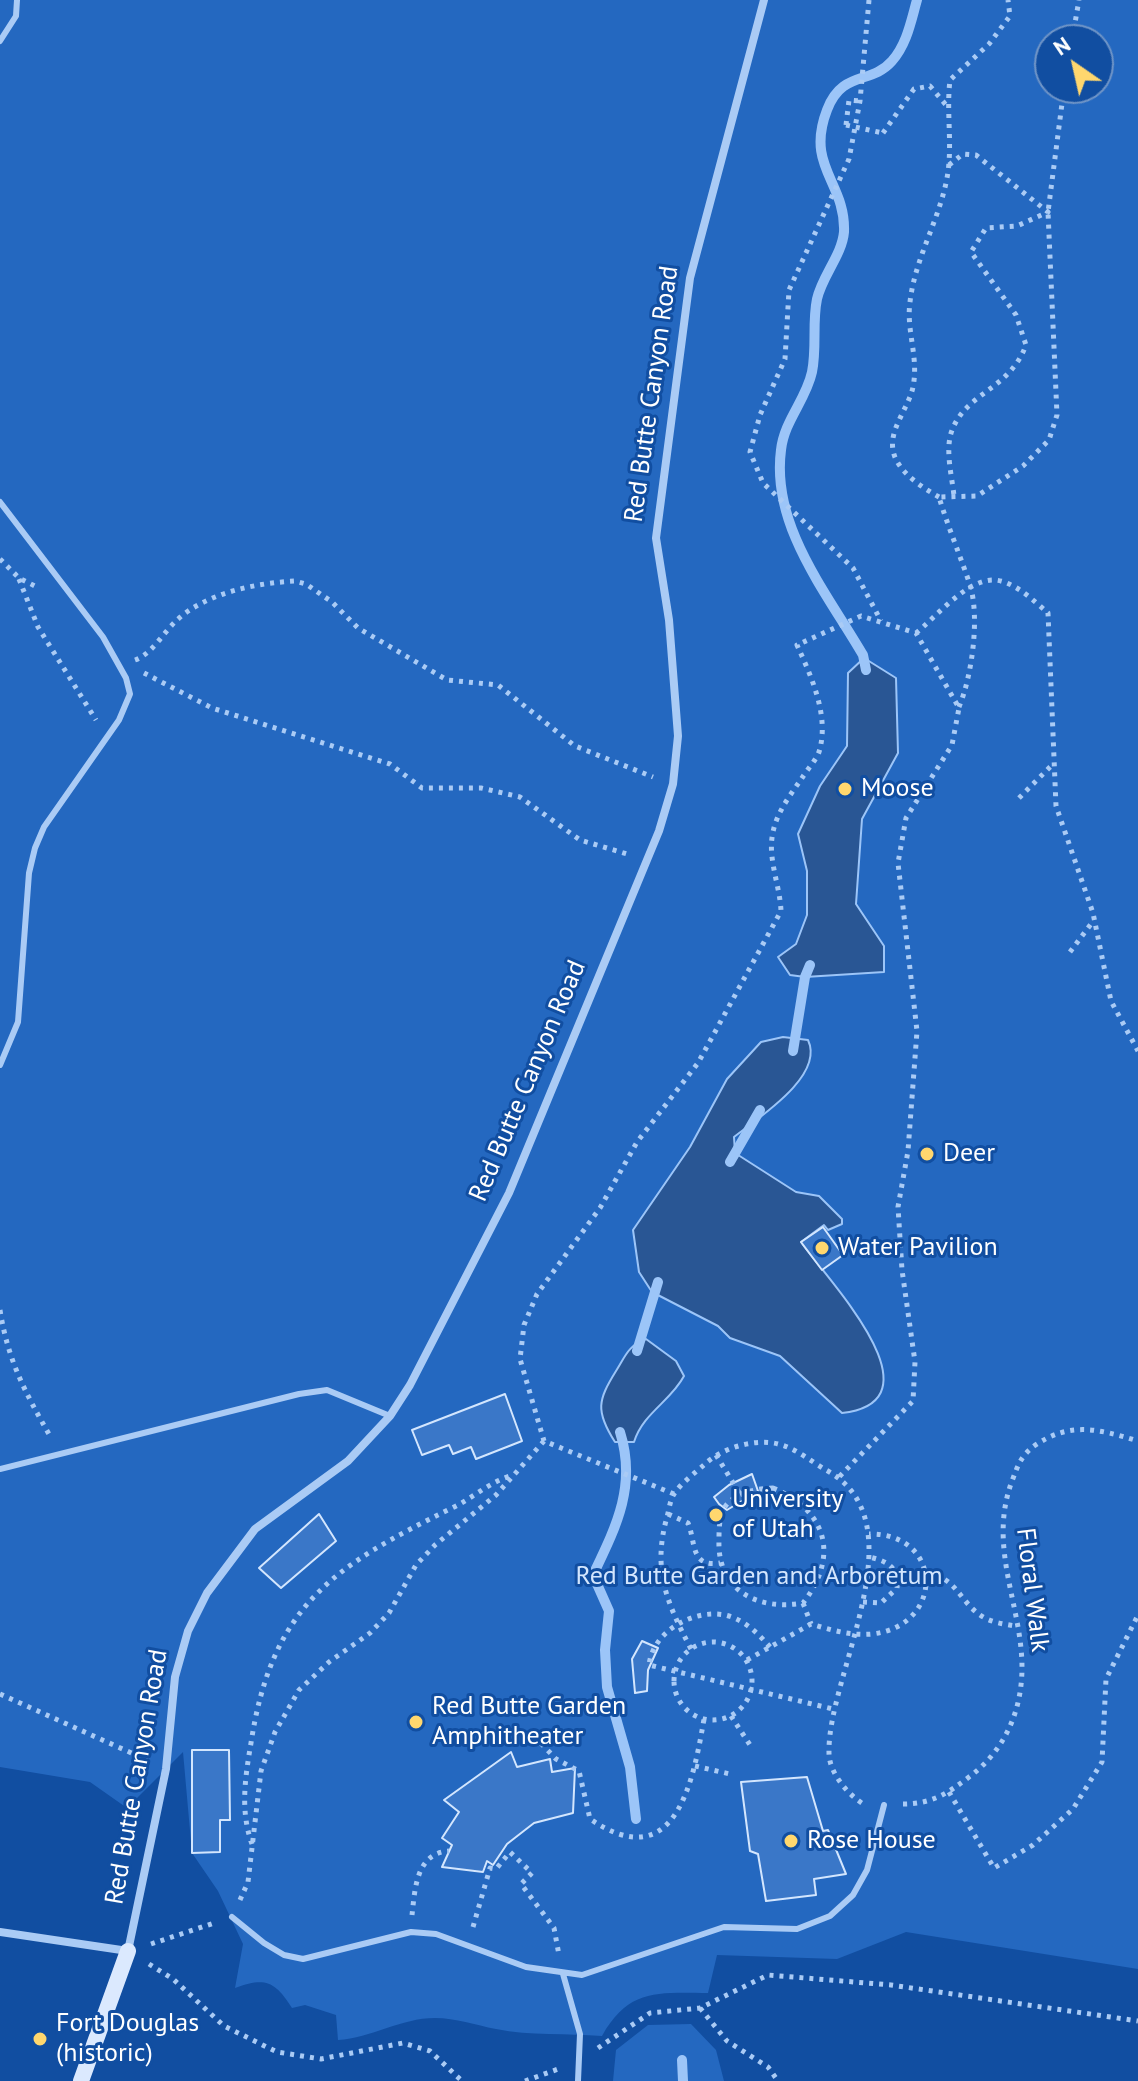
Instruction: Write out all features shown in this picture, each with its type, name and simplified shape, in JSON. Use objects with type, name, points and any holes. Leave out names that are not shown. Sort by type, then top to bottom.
[{"type":"street","name":"Red Butte Canyon Road","points":[[81,2081],[128,1951],[166,1769],[175,1677],[188,1631],[207,1593],[255,1529],[348,1461],[390,1416],[458,1295],[509,1193],[647,859],[673,784],[678,736],[669,620],[656,538],[690,278],[764,0]]},
{"type":"street","points":[[0,1932],[128,1951]]},
{"type":"lane","points":[[0,41],[16,16],[17,0]]},
{"type":"lane","points":[[0,502],[103,637],[126,678],[130,694],[127,707],[44,827],[35,848],[29,873],[18,1022],[0,1065]]},
{"type":"lane","points":[[0,1469],[299,1394],[327,1390],[390,1416]]},
{"type":"lane","points":[[232,1917],[284,1955],[303,1959],[411,1932],[436,1934],[526,1967],[582,1975],[693,1934],[724,1927],[797,1929],[830,1916],[853,1895],[867,1870],[884,1805]]},
{"type":"lane","points":[[563,1974],[580,2034],[578,2081]]},
{"type":"path","points":[[869,0],[860,98],[849,159],[789,290],[785,359],[760,415],[750,452],[763,483],[853,568],[881,622]]},
{"type":"path","points":[[1008,0],[1010,16],[989,44],[950,80],[948,166],[936,224],[918,264],[910,302],[909,327],[917,359],[913,387],[895,430],[893,451],[906,472],[924,489],[939,497],[977,496],[1023,466],[1049,440],[1057,415],[1048,212],[1062,104]]},
{"type":"path","points":[[1075,24],[1079,0]]},
{"type":"path","points":[[860,98],[849,100],[846,125],[883,133],[914,89],[930,86],[947,106]]},
{"type":"path","points":[[948,166],[963,154],[976,155],[1048,212]]},
{"type":"path","points":[[954,496],[949,448],[953,427],[976,398],[1001,384],[1020,363],[1026,345],[1016,315],[971,252],[986,228],[1017,226],[1048,212]]},
{"type":"path","points":[[839,1477],[913,1401],[915,1362],[902,1270],[898,1207],[908,1151],[917,1031],[898,863],[906,818],[952,745],[970,669],[971,587],[939,497]]},
{"type":"path","points":[[0,559],[19,578],[43,590]]},
{"type":"path","points":[[19,578],[38,627],[88,704],[105,740]]},
{"type":"path","points":[[916,633],[971,587],[994,580],[1018,589],[1048,613],[1052,765],[1062,830],[1095,919],[1111,1001],[1138,1051]]},
{"type":"path","points":[[133,661],[151,649],[177,620],[206,600],[295,581],[306,584],[332,602],[358,628],[447,680],[498,685],[575,746],[673,784]]},
{"type":"path","points":[[544,1441],[520,1359],[524,1325],[537,1294],[600,1208],[637,1142],[698,1063],[781,911],[780,887],[772,860],[773,832],[783,806],[819,752],[821,719],[815,688],[797,645],[861,616],[916,633],[959,708]]},
{"type":"path","points":[[103,637],[143,672],[212,708],[294,731],[390,764],[422,788],[481,788],[520,797],[580,840],[647,859]]},
{"type":"path","points":[[1019,798],[1052,765]]},
{"type":"path","points":[[1070,952],[1095,919]]},
{"type":"path","points":[[0,1310],[7,1352],[16,1376],[60,1454]]},
{"type":"path","name":"Floral Walk","points":[[833,1709],[828,1756],[843,1787],[864,1805],[926,1804],[976,1772],[1004,1742],[1021,1686],[1022,1652],[1003,1546],[1003,1505],[1022,1455],[1055,1432],[1099,1429],[1138,1441]]},
{"type":"path","points":[[544,1441],[674,1494]]},
{"type":"path","points":[[128,1951],[232,1917],[248,1882],[261,1771],[275,1732],[299,1690],[329,1662],[370,1633],[389,1613],[416,1565],[435,1545],[496,1495],[544,1441]]},
{"type":"path","points":[[691,1649],[678,1624],[666,1599],[662,1579],[662,1535],[674,1494],[716,1455],[744,1444],[779,1444],[839,1477],[862,1511],[869,1534],[863,1602],[833,1709],[649,1665],[656,1645],[678,1624],[693,1617],[727,1615],[744,1623],[770,1647]]},
{"type":"path","points":[[716,1455],[740,1494]]},
{"type":"path","points":[[252,1846],[243,1818],[256,1711],[276,1649],[295,1615],[358,1558],[456,1506],[492,1482],[511,1476]]},
{"type":"path","points":[[773,1488],[796,1497],[814,1519],[824,1541],[825,1559],[820,1581],[803,1603],[766,1605],[746,1596],[728,1578],[720,1563],[721,1514],[740,1494],[773,1488]]},
{"type":"path","points":[[668,1514],[688,1523],[695,1555],[701,1561],[720,1563]]},
{"type":"path","points":[[747,1660],[811,1624],[855,1634],[882,1632],[909,1619],[923,1602],[926,1574],[918,1557],[903,1541],[882,1534],[869,1534]]},
{"type":"path","points":[[863,1602],[881,1603],[897,1588],[897,1576],[890,1564],[869,1557]]},
{"type":"path","points":[[926,1574],[938,1575],[950,1582],[985,1619],[1015,1626]]},
{"type":"path","points":[[803,1603],[811,1624]]},
{"type":"path","points":[[949,1792],[994,1868],[1033,1845],[1073,1809],[1102,1762],[1106,1679],[1138,1615]]},
{"type":"path","points":[[707,1642],[722,1643],[737,1649],[747,1660],[752,1675],[752,1691],[745,1704],[731,1716],[719,1720],[704,1719],[690,1714],[680,1702],[674,1688],[675,1672],[691,1649],[707,1642]]},
{"type":"path","points":[[0,1694],[166,1769]]},
{"type":"path","points":[[731,1716],[750,1745]]},
{"type":"path","points":[[534,1736],[556,1759],[579,1771],[590,1819],[610,1833],[642,1838],[658,1832],[672,1819],[688,1794],[704,1719]]},
{"type":"path","points":[[695,1766],[730,1774]]},
{"type":"path","points":[[411,1932],[418,1875],[434,1853],[449,1851]]},
{"type":"path","points":[[467,1947],[490,1868],[496,1869],[510,1852],[532,1873],[521,1884],[554,1928],[563,1974]]},
{"type":"path","points":[[128,1951],[173,1979],[224,2026],[277,2052],[321,2059],[403,2043],[430,2051],[462,2081]]},
{"type":"path","points":[[525,2081],[578,2061],[636,2020],[662,2010],[700,2008],[768,1975],[1007,2000],[1138,2021]]},
{"type":"path","points":[[700,2008],[719,2034],[768,2067],[778,2081]]},
{"type":"green space","name":"Red Butte Garden and Arboretum","points":[[0,0],[1138,0],[1138,1969],[906,1932],[837,1959],[717,1955],[708,1993],[646,1996],[623,2009],[602,2036],[522,2033],[435,2018],[410,2021],[338,2040],[336,2015],[305,2005],[292,2008],[280,1992],[262,1982],[235,1988],[243,1944],[218,1891],[192,1853],[183,1752],[127,1808],[90,1782],[0,1767]]},
{"type":"green space","points":[[691,2024],[716,2050],[724,2081],[613,2081],[616,2050],[648,2025]]},
{"type":"shaded area","points":[[864,658],[896,678],[898,753],[862,819],[856,904],[884,946],[884,972],[805,977],[790,975],[778,957],[796,944],[807,915],[807,871],[798,834],[820,786],[847,746],[848,673]]},
{"type":"shaded area","points":[[783,1037],[808,1040],[811,1054],[807,1068],[786,1095],[734,1137],[735,1153],[796,1192],[819,1196],[842,1219],[842,1224],[828,1230],[824,1225],[801,1242],[870,1336],[881,1363],[883,1386],[871,1404],[842,1413],[780,1356],[730,1338],[718,1326],[652,1292],[639,1272],[633,1230],[690,1147],[727,1079],[761,1042]]},
{"type":"shaded area","points":[[646,1339],[676,1361],[684,1376],[650,1415],[634,1442],[615,1442],[604,1422],[602,1398],[628,1352]]},
{"type":"building","name":"Water Pavilion","points":[[823,1227],[843,1255],[822,1270],[801,1242]]},
{"type":"building","points":[[505,1394],[522,1441],[476,1459],[471,1447],[453,1454],[449,1445],[422,1455],[412,1430]]},
{"type":"building","points":[[752,1474],[758,1491],[727,1510],[719,1504],[714,1497],[729,1485]]},
{"type":"building","points":[[319,1514],[336,1541],[281,1588],[259,1568]]},
{"type":"building","points":[[642,1641],[658,1648],[648,1670],[647,1691],[635,1693],[632,1659]]},
{"type":"building","points":[[192,1750],[229,1750],[230,1820],[220,1820],[220,1852],[192,1853]]},
{"type":"building","points":[[511,1752],[517,1767],[550,1759],[552,1772],[575,1768],[573,1813],[534,1823],[507,1844],[493,1865],[487,1861],[483,1872],[442,1867],[452,1845],[442,1838],[459,1812],[444,1800]]},
{"type":"building","name":"Rose House","points":[[807,1777],[823,1831],[828,1830],[846,1874],[814,1879],[816,1895],[766,1901],[758,1854],[750,1851],[741,1782]]},
{"type":"waterway","points":[[866,670],[863,655],[819,583],[793,532],[780,478],[781,450],[786,430],[812,372],[817,299],[840,249],[844,232],[839,200],[823,160],[821,146],[821,130],[827,110],[841,89],[892,61],[905,40],[917,0]]},
{"type":"waterway","points":[[793,1051],[805,977],[810,965]]},
{"type":"waterway","points":[[730,1162],[760,1110]]},
{"type":"waterway","points":[[637,1351],[658,1282]]},
{"type":"waterway","points":[[620,1432],[626,1470],[622,1506],[593,1575],[609,1611],[605,1650],[607,1687],[630,1767],[636,1819]]},
{"type":"waterway","points":[[682,2060],[683,2081]]},
{"type":"place","name":"Moose","points":[[845,789]]},
{"type":"place","name":"Deer","points":[[927,1154]]},
{"type":"place","name":"Water Pavilion","points":[[822,1248]]},
{"type":"place","name":"University of Utah","points":[[716,1515]]},
{"type":"place","name":"Red Butte Garden Amphitheater","points":[[416,1722]]},
{"type":"place","name":"Rose House","points":[[791,1841]]},
{"type":"place","name":"Fort Douglas (historic)","points":[[40,2039]]}]
